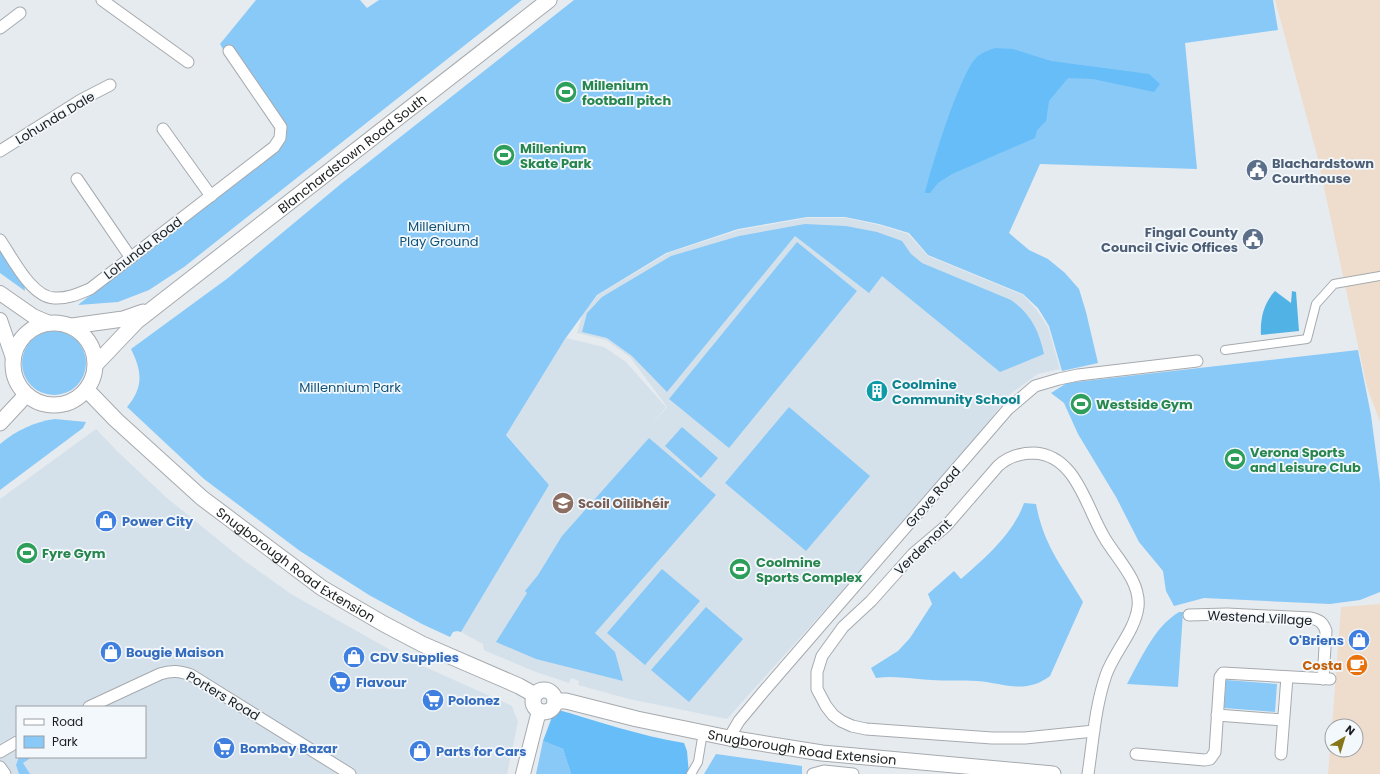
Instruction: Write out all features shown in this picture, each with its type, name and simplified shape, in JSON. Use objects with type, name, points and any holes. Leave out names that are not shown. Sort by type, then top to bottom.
[{"type":"main road","name":"Blanchardstown Road South","points":[[96,364],[133,325],[549,0]]},
{"type":"main road","name":"Blanchardstown Road South","points":[[72,326],[123,319],[155,308]]},
{"type":"main road","points":[[47,322],[60,322],[72,326],[82,333],[90,342],[94,352],[96,364],[94,375],[87,390],[72,401],[60,405],[48,405],[36,401],[26,394],[18,384],[13,371],[13,358],[17,345],[25,334],[35,326],[47,322]]},
{"type":"main road","name":"Snugborough Road Extension","points":[[87,390],[116,420],[202,498],[322,588],[422,644],[519,686],[535,695]]},
{"type":"main road","points":[[0,423],[26,394]]},
{"type":"main road","points":[[540,691],[549,692],[555,701],[553,707],[549,711],[539,711],[535,708],[533,702],[535,695],[540,691]]},
{"type":"main road","name":"Snugborough Road Extension","points":[[555,701],[566,701],[637,719],[729,738],[822,753],[1053,774]]},
{"type":"street","points":[[102,0],[188,62]]},
{"type":"street","points":[[0,28],[20,13]]},
{"type":"street","name":"Lohunda Road","points":[[0,240],[32,286],[41,294],[53,298],[71,297],[90,289],[274,147],[280,138],[281,127],[229,51]]},
{"type":"street","name":"Lohunda Dale","points":[[0,151],[81,100],[110,85]]},
{"type":"street","points":[[162,129],[211,196]]},
{"type":"street","points":[[77,179],[131,258]]},
{"type":"street","points":[[1225,350],[1307,339],[1316,304],[1334,284],[1380,276]]},
{"type":"street","points":[[0,293],[33,316],[47,322]]},
{"type":"street","points":[[0,320],[13,358]]},
{"type":"street","name":"Grove Road","points":[[729,738],[739,721],[785,666],[1008,409],[1022,396],[1035,386],[1078,375],[1197,362]]},
{"type":"street","name":"Verdemont","points":[[1088,774],[1094,731],[1106,674],[1136,615],[1138,602],[1137,591],[1092,516],[1077,483],[1065,466],[1055,458],[1040,454],[1016,455],[998,466],[946,526],[913,554],[871,601],[843,627],[822,656],[817,672],[817,689],[833,715],[852,726],[866,729],[1012,738],[1094,731]]},
{"type":"street","name":"Westend Village","points":[[1136,754],[1205,760],[1210,759],[1215,752],[1220,677],[1223,673],[1326,679],[1326,630],[1324,624],[1319,620],[1311,618],[1227,614],[1189,616]]},
{"type":"street","name":"Porters Road","points":[[91,706],[160,674],[172,671],[183,672],[191,675],[350,774]]},
{"type":"street","points":[[1281,754],[1287,677]]},
{"type":"street","points":[[523,774],[539,711]]},
{"type":"street","points":[[1217,715],[1283,720]]},
{"type":"street","points":[[691,774],[698,762],[703,732]]},
{"type":"street","points":[[0,752],[16,743]]},
{"type":"street","points":[[0,767],[5,774]]},
{"type":"street","points":[[813,774],[824,771],[853,774]]},
{"type":"shaded area","points":[[1275,0],[1380,0],[1380,422],[1367,387],[1317,155]]},
{"type":"shaded area","points":[[995,48],[1013,49],[1051,61],[1149,74],[1160,84],[1154,92],[1093,79],[1068,78],[1049,101],[1046,121],[1037,130],[1035,138],[952,174],[938,183],[930,193],[925,193],[947,120],[963,79],[978,56]]},
{"type":"shaded area","name":"Coolmine Community School","points":[[807,218],[846,218],[879,225],[908,234],[928,256],[1023,295],[1036,309],[1048,327],[1060,369],[1038,374],[1010,394],[920,509],[841,592],[727,719],[629,699],[578,685],[579,681],[571,678],[569,683],[533,671],[484,650],[483,644],[461,632],[549,485],[506,434],[566,338],[604,347],[626,362],[666,407],[651,425],[667,407],[630,357],[606,340],[577,333],[583,313],[598,295],[668,253],[739,230]]},
{"type":"shaded area","points":[[1275,291],[1291,303],[1292,291],[1296,292],[1299,331],[1261,335],[1261,323],[1265,306]]},
{"type":"shaded area","points":[[96,429],[167,498],[242,559],[291,594],[403,657],[512,706],[518,722],[507,774],[0,774],[0,499]]},
{"type":"shaded area","points":[[1380,604],[1380,774],[1328,774],[1329,758],[1364,758],[1364,718],[1333,718],[1341,607]]},
{"type":"shaded area","points":[[555,709],[635,732],[684,743],[687,751],[689,774],[571,774],[563,749],[543,741]]},
{"type":"green space","points":[[256,0],[360,0],[367,8],[379,0],[522,0],[184,267],[149,290],[118,302],[78,305],[284,140],[242,63],[243,60],[231,45],[223,49],[220,44]]},
{"type":"green space","name":"Millennium Park","points":[[574,0],[1273,0],[1278,30],[1185,43],[1197,169],[1040,164],[1009,233],[1029,250],[1048,259],[1065,273],[1079,289],[1098,363],[1062,371],[1049,326],[1038,308],[1023,294],[928,255],[909,233],[879,224],[845,217],[807,217],[738,229],[666,253],[597,295],[565,339],[506,435],[549,485],[461,632],[453,632],[450,637],[422,624],[369,595],[300,551],[204,479],[127,407],[133,400],[139,386],[140,379],[135,357],[131,349],[228,278],[342,183]]},
{"type":"green space","points":[[805,224],[846,226],[877,232],[902,241],[911,254],[922,263],[1011,300],[1024,311],[1037,330],[1044,354],[1000,372],[882,276],[869,293],[795,236],[667,392],[632,356],[607,338],[582,332],[587,313],[602,297],[671,256],[739,236]]},
{"type":"green space","points":[[797,242],[857,291],[729,448],[669,399]]},
{"type":"green space","points":[[0,247],[24,283],[25,291],[0,273]]},
{"type":"green space","points":[[54,331],[66,334],[77,340],[83,351],[86,363],[83,375],[77,386],[66,392],[54,395],[42,392],[31,386],[25,375],[22,363],[25,351],[31,340],[42,334]]},
{"type":"green space","name":"Verona Sports and Leisure Club","points":[[1358,350],[1371,415],[1380,483],[1380,592],[1360,600],[1330,604],[1204,598],[1174,606],[1166,591],[1163,571],[1139,542],[1116,497],[1078,434],[1064,403],[1051,393],[1067,383]]},
{"type":"green space","points":[[789,407],[870,476],[806,551],[725,483]]},
{"type":"green space","points":[[55,419],[86,422],[83,428],[0,490],[0,444],[26,427]]},
{"type":"green space","points":[[682,427],[718,458],[701,478],[665,446]]},
{"type":"green space","points":[[649,438],[716,495],[595,633],[615,652],[623,681],[536,659],[496,642],[527,593],[525,591],[538,575],[562,536]]},
{"type":"green space","points":[[1024,503],[1036,504],[1039,519],[1049,545],[1083,602],[1050,676],[1041,682],[1023,686],[977,681],[897,677],[876,678],[871,668],[898,651],[910,638],[932,604],[928,594],[954,571],[961,579],[980,562],[1006,535]]},
{"type":"green space","points":[[662,569],[700,601],[645,665],[607,633]]},
{"type":"green space","points":[[706,607],[743,639],[689,702],[651,670]]},
{"type":"green space","points":[[1179,612],[1183,612],[1178,687],[1127,684],[1155,635],[1170,618]]},
{"type":"green space","points":[[1226,680],[1277,684],[1275,712],[1224,708]]},
{"type":"green space","points":[[543,741],[563,749],[571,774],[536,774]]},
{"type":"green space","points":[[716,754],[802,766],[802,774],[704,774]]},
{"type":"green space","points":[[19,758],[30,758],[23,763],[30,774],[19,774],[16,765]]},
{"type":"place","name":"Millenium football pitch","points":[[566,92]]},
{"type":"place","name":"Millenium Skate Park","points":[[504,155]]},
{"type":"place","name":"Blachardstown Courthouse","points":[[1257,170]]},
{"type":"place","name":"Fingal County Council Civic Offices","points":[[1253,239]]},
{"type":"place","name":"Coolmine Community School","points":[[877,391]]},
{"type":"place","name":"Westside Gym","points":[[1081,404]]},
{"type":"place","name":"Verona Sports and Leisure Club","points":[[1235,459]]},
{"type":"place","name":"Scoil Oilibhéir","points":[[563,503]]},
{"type":"place","name":"Power City","points":[[106,521]]},
{"type":"place","name":"Fyre Gym","points":[[27,553]]},
{"type":"place","name":"Coolmine Sports Complex","points":[[740,569]]},
{"type":"place","name":"O'Briens","points":[[1359,640]]},
{"type":"place","name":"Bougie Maison","points":[[111,652]]},
{"type":"place","name":"CDV Supplies","points":[[354,657]]},
{"type":"place","name":"Costa","points":[[1357,665]]},
{"type":"place","name":"Flavour","points":[[340,682]]},
{"type":"place","name":"Polonez","points":[[433,700]]},
{"type":"place","name":"Bombay Bazar","points":[[224,748]]},
{"type":"place","name":"Parts for Cars","points":[[420,751]]},
{"type":"park label","name":"Millenium Play Ground","points":[[439,234]]}]
